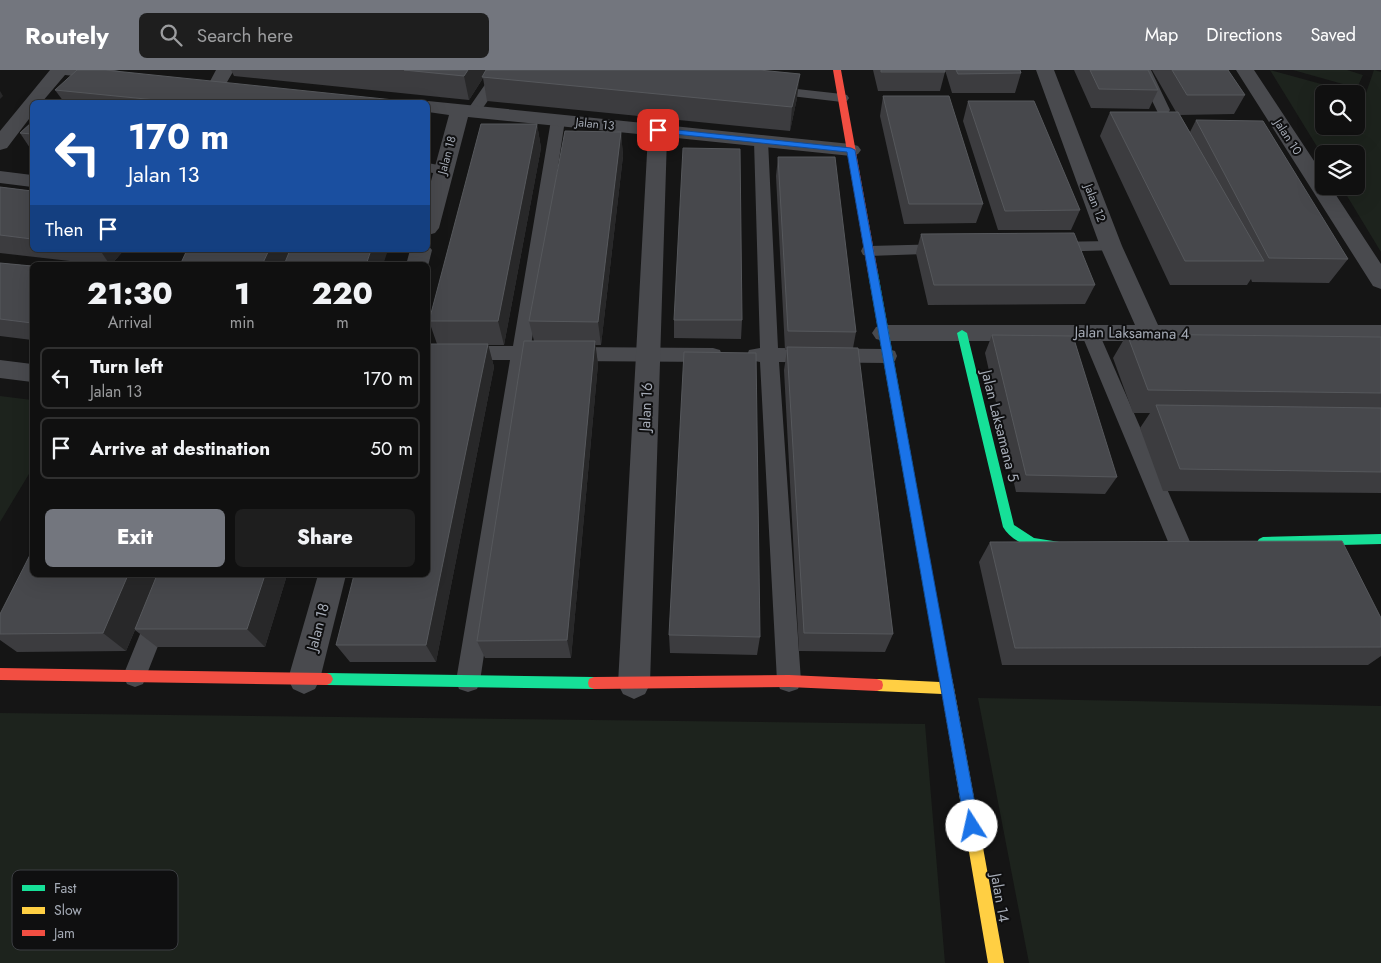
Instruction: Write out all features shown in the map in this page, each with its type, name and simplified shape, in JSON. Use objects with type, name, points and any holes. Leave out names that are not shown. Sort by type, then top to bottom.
[{"type":"street","points":[[37,100],[59,70]]},
{"type":"street","points":[[67,70],[133,77]]},
{"type":"street","name":"Jalan 14","points":[[837,70],[996,963]]},
{"type":"street","name":"Jalan 12","points":[[1045,70],[1111,246],[1151,334]]},
{"type":"street","name":"Jalan 10","points":[[1245,70],[1381,280]]},
{"type":"street","points":[[198,84],[221,78],[236,87]]},
{"type":"street","name":"Jalan 13","points":[[430,107],[851,150]]},
{"type":"street","points":[[0,144],[30,110]]},
{"type":"street","name":"Jalan 18","points":[[430,211],[435,169],[467,111]]},
{"type":"street","name":"Jalan 16","points":[[634,684],[658,130]]},
{"type":"street","points":[[0,177],[30,181]]},
{"type":"street","name":"Jalan Laksamana 5","points":[[962,333],[1009,527],[1017,536],[1036,545],[1075,546]]},
{"type":"street","name":"Jalan Laksamana 4","points":[[884,334],[1090,333],[1367,337]]},
{"type":"street","points":[[0,369],[30,373]]},
{"type":"street","points":[[1247,542],[1381,539]]},
{"type":"street","name":"Jalan 18","points":[[304,679],[331,577]]},
{"type":"street","points":[[0,674],[634,684],[789,681],[948,688]]},
{"type":"lane","points":[[467,111],[502,70]]},
{"type":"lane","points":[[1144,70],[1163,110]]},
{"type":"lane","points":[[754,88],[842,98]]},
{"type":"lane","points":[[468,681],[558,120]]},
{"type":"lane","points":[[761,141],[769,355],[789,681]]},
{"type":"lane","points":[[1034,248],[1111,246]]},
{"type":"lane","points":[[869,251],[966,249]]},
{"type":"lane","points":[[1090,333],[1180,544]]},
{"type":"lane","points":[[430,353],[888,356]]},
{"type":"lane","points":[[135,676],[174,577]]},
{"type":"shaded area","points":[[1270,70],[1325,85],[1315,85],[1315,135],[1365,135],[1365,96],[1374,70],[1381,72],[1381,252],[1346,195],[1365,195],[1365,145],[1316,145]]},
{"type":"shaded area","points":[[1293,70],[1347,70],[1363,75],[1358,85],[1346,85]]},
{"type":"shaded area","points":[[0,396],[30,400],[30,472],[0,522]]},
{"type":"shaded area","points":[[978,698],[1381,706],[1381,963],[1029,963]]},
{"type":"shaded area","points":[[0,713],[925,724],[945,963],[0,963]]},
{"type":"building","points":[[77,70],[105,70],[394,100],[156,100],[55,90]]},
{"type":"building","points":[[404,70],[468,70],[464,76]]},
{"type":"building","points":[[486,70],[759,70],[800,74],[792,107],[482,77]]},
{"type":"building","points":[[881,70],[945,70],[945,72],[881,72]]},
{"type":"building","points":[[956,70],[1020,70],[1021,73],[958,74]]},
{"type":"building","points":[[1090,70],[1148,70],[1158,90],[1099,89]]},
{"type":"building","points":[[1172,70],[1228,70],[1245,95],[1187,95]]},
{"type":"building","points":[[883,96],[949,96],[983,204],[909,204]]},
{"type":"building","points":[[968,101],[1034,101],[1080,210],[1005,211]]},
{"type":"building","points":[[1110,112],[1178,112],[1264,261],[1185,261]]},
{"type":"building","points":[[1196,120],[1263,121],[1348,259],[1269,258]]},
{"type":"building","points":[[30,124],[30,134],[20,133]]},
{"type":"building","points":[[481,124],[537,124],[498,321],[430,321]]},
{"type":"building","points":[[565,131],[621,132],[598,322],[529,321]]},
{"type":"building","points":[[683,148],[740,149],[742,320],[674,320]]},
{"type":"building","points":[[778,157],[835,157],[856,332],[788,331]]},
{"type":"building","points":[[0,187],[30,191],[30,239],[0,235]]},
{"type":"building","points":[[1074,233],[1095,285],[934,285],[921,234]]},
{"type":"building","points":[[186,252],[268,252],[263,262],[181,262]]},
{"type":"building","points":[[289,252],[370,252],[367,262],[285,262]]},
{"type":"building","points":[[0,263],[30,266],[30,323],[0,319]]},
{"type":"building","points":[[1127,334],[1381,337],[1381,393],[1148,390]]},
{"type":"building","points":[[992,335],[1073,336],[1117,477],[1026,475]]},
{"type":"building","points":[[524,341],[595,341],[567,640],[477,641]]},
{"type":"building","points":[[430,344],[488,344],[426,645],[336,645],[353,577],[430,577]]},
{"type":"building","points":[[787,347],[858,348],[893,634],[804,633]]},
{"type":"building","points":[[684,352],[756,353],[760,637],[669,635]]},
{"type":"building","points":[[1156,405],[1381,408],[1381,472],[1180,469]]},
{"type":"building","points":[[1342,541],[1381,618],[1381,647],[1015,648],[990,542]]},
{"type":"building","points":[[30,555],[30,577],[127,577],[103,633],[0,634],[0,614]]},
{"type":"building","points":[[156,577],[264,577],[247,629],[135,629]]},
{"type":"traffic: fast","points":[[873,273],[941,654]]},
{"type":"traffic: fast","points":[[962,333],[1009,527],[1015,533],[1033,543],[1062,546]]},
{"type":"traffic: fast","points":[[1263,542],[1381,539]]},
{"type":"traffic: fast","points":[[327,679],[594,683]]},
{"type":"traffic: slow","points":[[941,654],[996,963]]},
{"type":"traffic: slow","points":[[877,685],[948,688]]},
{"type":"traffic: jam","points":[[837,70],[873,273]]},
{"type":"traffic: jam","points":[[0,674],[327,679]]},
{"type":"traffic: jam","points":[[594,683],[789,681],[877,685]]},
{"type":"route","points":[[658,130],[851,150],[972,826]]}]
